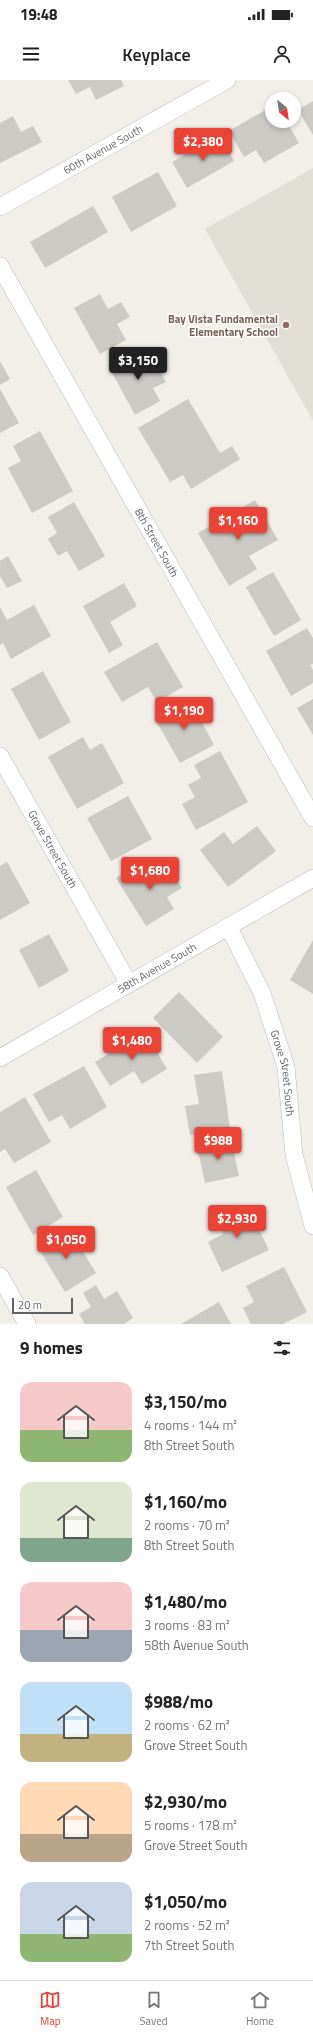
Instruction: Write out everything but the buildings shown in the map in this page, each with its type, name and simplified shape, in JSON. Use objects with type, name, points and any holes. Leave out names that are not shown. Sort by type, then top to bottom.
[{"type":"street","name":"60th Avenue South","points":[[0,208],[227,80]]},
{"type":"street","name":"8th Street South","points":[[0,266],[313,818]]},
{"type":"street","name":"Grove Street South","points":[[0,756],[130,984]]},
{"type":"street","name":"58th Avenue South","points":[[0,1058],[229,928],[313,878]]},
{"type":"street","name":"Grove Street South","points":[[229,928],[262,993],[286,1067],[294,1155],[313,1226]]},
{"type":"street","points":[[0,1276],[27,1324]]},
{"type":"shaded area","name":"Bay Vista Fundamental Elementary School","points":[[313,168],[313,421],[205,229]]},
{"type":"place","name":"Bay Vista Fundamental Elementary School","points":[[286,325]]}]
